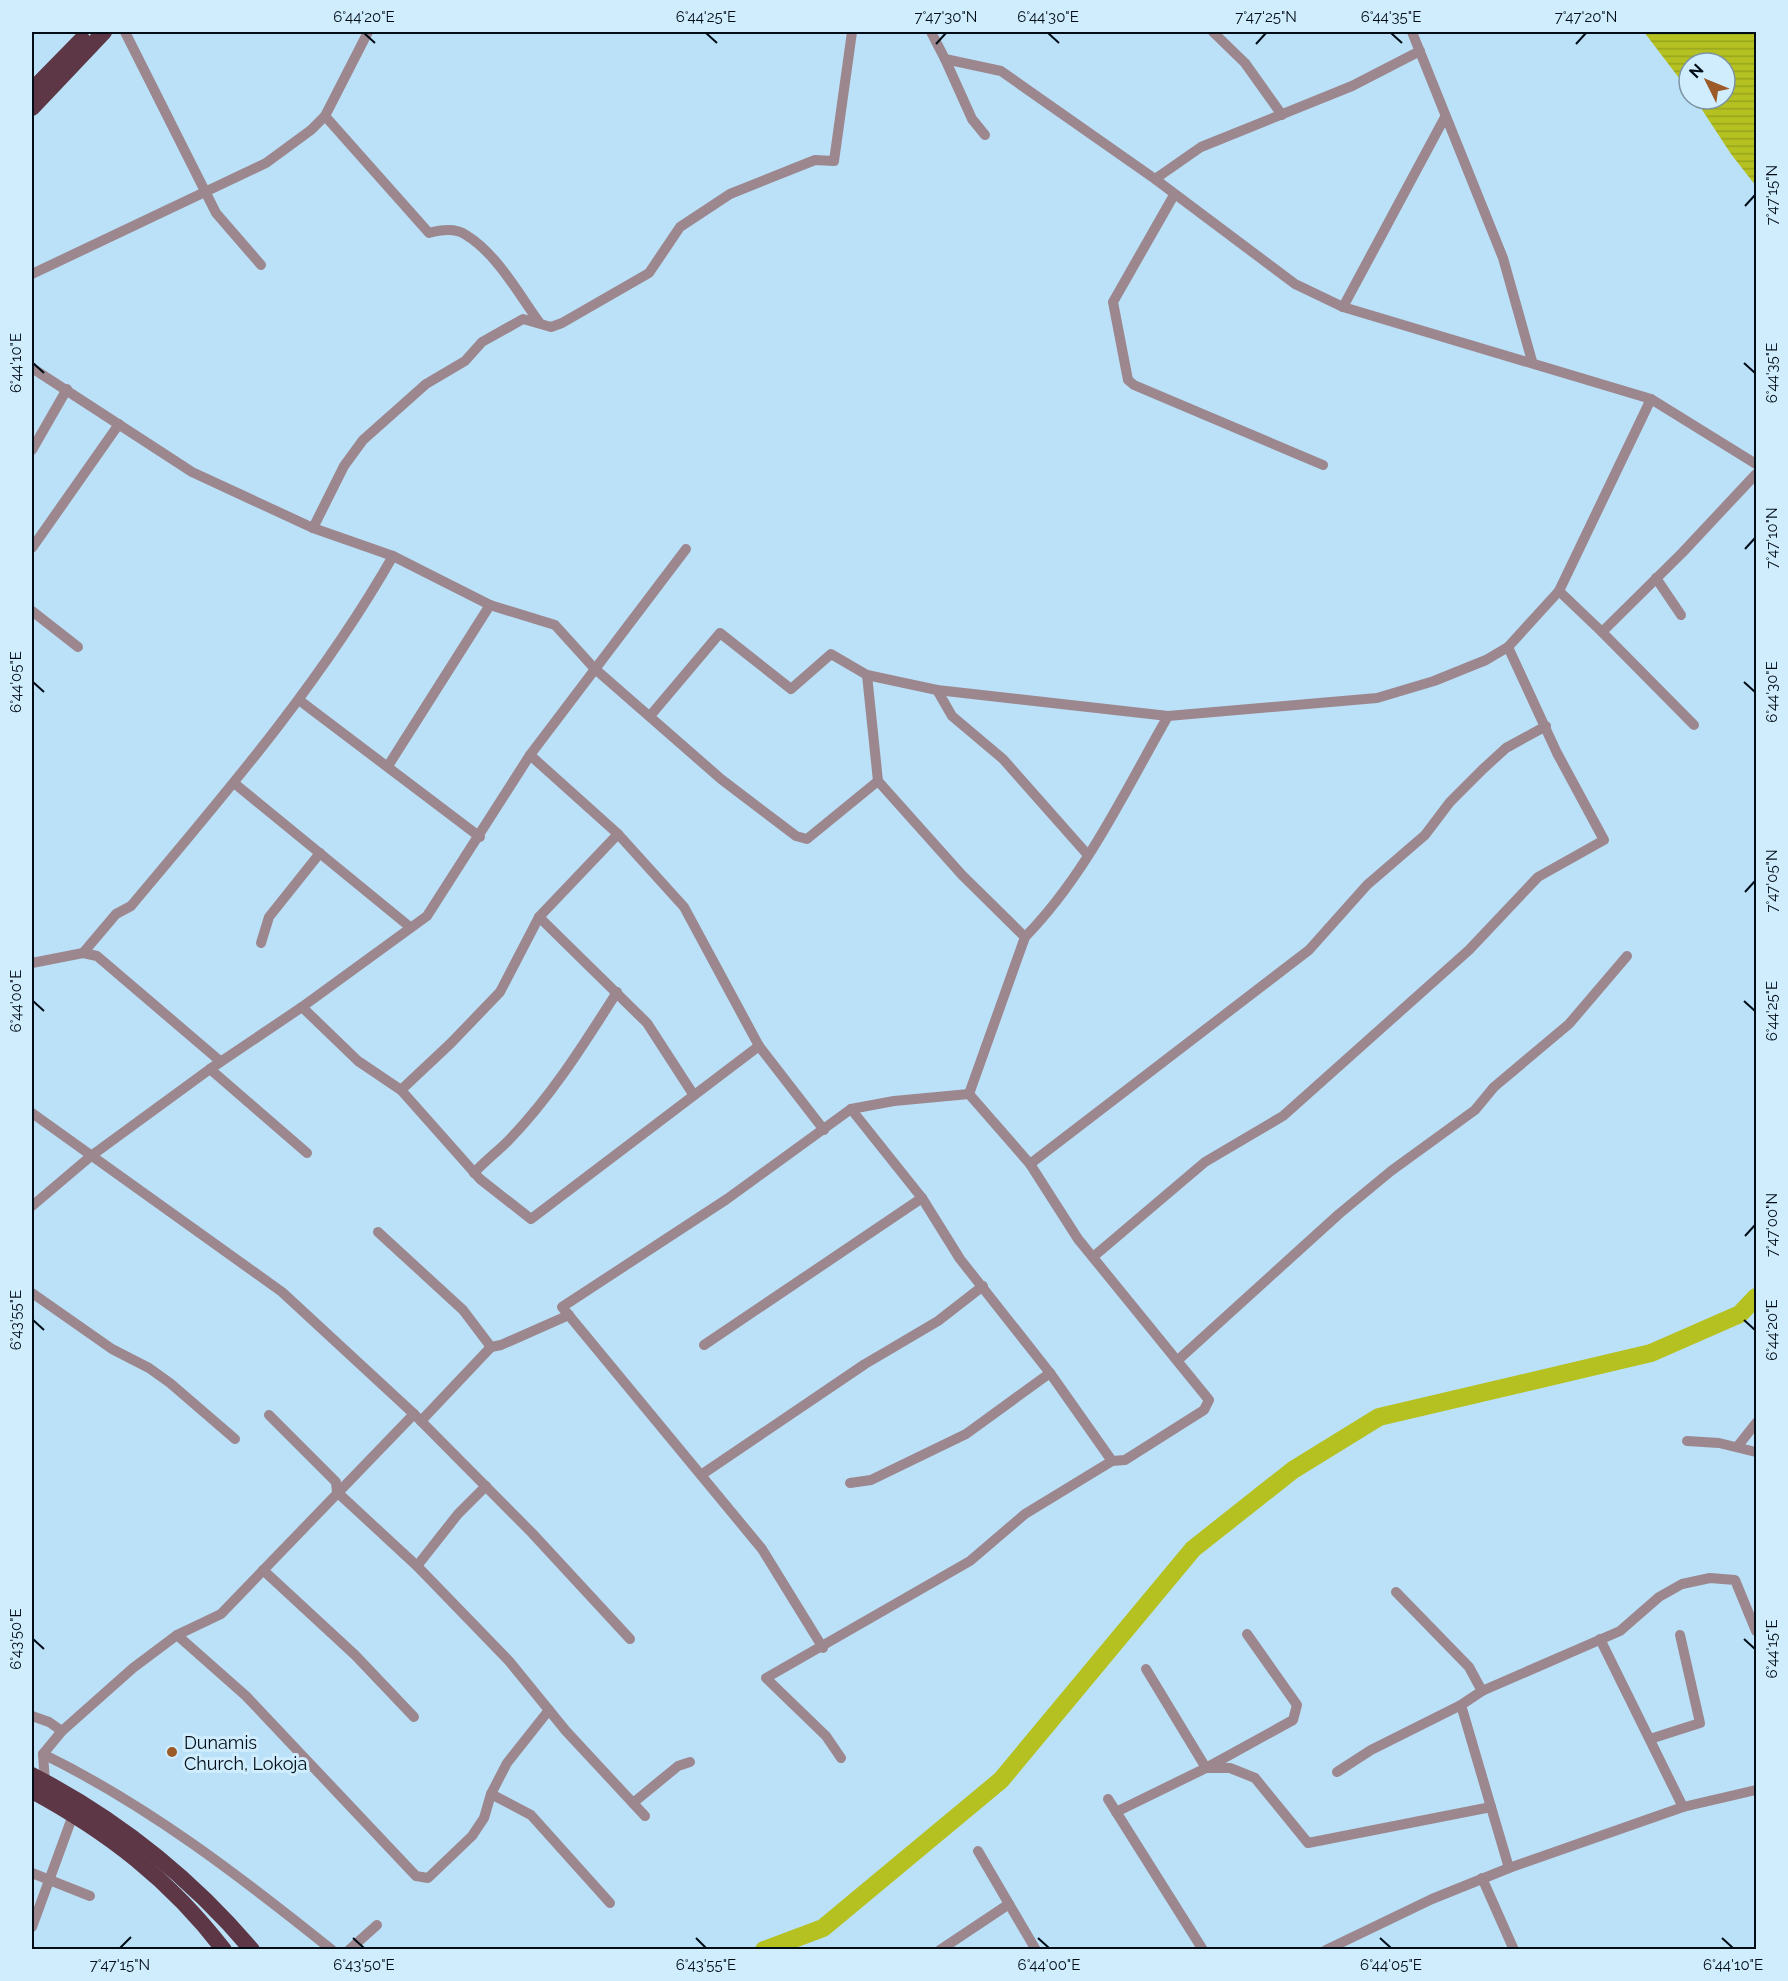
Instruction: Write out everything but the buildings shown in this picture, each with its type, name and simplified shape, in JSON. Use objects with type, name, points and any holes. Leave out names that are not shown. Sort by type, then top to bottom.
[{"type":"highway","points":[[32,90],[89,32]]},
{"type":"highway","points":[[32,108],[104,32]]},
{"type":"highway","points":[[36,1783],[73,1815],[102,1832],[169,1886],[224,1950]]},
{"type":"highway","points":[[36,1783],[111,1823],[151,1852],[220,1914],[252,1950]]},
{"type":"street","points":[[125,32],[216,213],[261,265]]},
{"type":"street","points":[[32,274],[205,194],[266,162],[311,130],[325,116],[368,32]]},
{"type":"street","points":[[313,528],[344,466],[363,440],[426,384],[465,361],[482,342],[523,319],[551,327],[562,323],[649,273],[680,227],[730,194],[814,160],[834,161],[852,32]]},
{"type":"street","points":[[931,32],[972,119],[985,135]]},
{"type":"street","points":[[1213,32],[1245,63],[1282,115]]},
{"type":"street","points":[[1412,32],[1503,258],[1532,361]]},
{"type":"street","points":[[1155,178],[1200,147],[1352,86],[1420,51]]},
{"type":"street","points":[[945,59],[1001,71],[1155,178],[1174,195],[1295,284],[1343,307],[1532,361],[1651,399],[1756,464]]},
{"type":"street","points":[[325,116],[429,233],[442,230],[465,233],[496,262],[539,322]]},
{"type":"street","points":[[1343,307],[1445,117]]},
{"type":"street","points":[[1174,195],[1113,302],[1128,380],[1134,385],[1323,465]]},
{"type":"street","points":[[32,368],[192,472],[313,528],[393,556],[490,604],[555,625],[594,668],[721,779],[796,836],[807,839],[878,781]]},
{"type":"street","points":[[32,450],[67,389]]},
{"type":"street","points":[[650,716],[720,633],[791,689],[831,654],[867,675],[937,690],[1168,716],[1377,698],[1434,681],[1486,660],[1508,647],[1559,591],[1651,399]]},
{"type":"street","points":[[32,548],[119,424]]},
{"type":"street","points":[[1602,632],[1756,474]]},
{"type":"street","points":[[32,1206],[91,1156],[220,1061],[302,1007],[427,916],[480,837],[530,755],[686,549]]},
{"type":"street","points":[[83,953],[116,914],[131,906],[234,783],[299,700],[365,604],[393,556]]},
{"type":"street","points":[[1656,578],[1681,615]]},
{"type":"street","points":[[1559,591],[1694,724]]},
{"type":"street","points":[[388,766],[490,604]]},
{"type":"street","points":[[32,611],[78,647]]},
{"type":"street","points":[[1093,1257],[1205,1162],[1283,1116],[1469,950],[1538,877],[1604,840],[1557,753],[1508,647]]},
{"type":"street","points":[[867,675],[878,781],[962,874],[1025,937]]},
{"type":"street","points":[[937,690],[952,716],[1003,759],[1087,854]]},
{"type":"street","points":[[299,700],[480,837]]},
{"type":"street","points":[[969,1094],[1025,937],[1044,918],[1087,854],[1168,716]]},
{"type":"street","points":[[1030,1164],[1309,950],[1367,885],[1425,835],[1450,802],[1483,769],[1506,748],[1546,726]]},
{"type":"street","points":[[530,755],[618,834],[684,907],[759,1046],[824,1130]]},
{"type":"street","points":[[234,783],[410,927]]},
{"type":"street","points":[[401,1090],[500,992],[539,917],[618,834]]},
{"type":"street","points":[[261,943],[269,917],[320,853]]},
{"type":"street","points":[[539,917],[647,1023],[693,1094]]},
{"type":"street","points":[[32,963],[83,953],[97,956],[220,1061]]},
{"type":"street","points":[[1178,1360],[1339,1214],[1391,1171],[1475,1110],[1494,1087],[1569,1024],[1627,956]]},
{"type":"street","points":[[474,1173],[507,1142],[541,1103],[573,1062],[617,992]]},
{"type":"street","points":[[302,1007],[358,1061],[401,1090],[474,1173],[531,1219],[759,1046]]},
{"type":"street","points":[[210,1069],[307,1153]]},
{"type":"street","points":[[842,1758],[826,1736],[766,1678],[823,1648],[970,1561],[1025,1514],[1112,1461],[1125,1460],[1204,1410],[1209,1400],[1078,1239],[1030,1164],[969,1094]]},
{"type":"street","points":[[823,1648],[762,1549],[562,1307],[727,1199],[851,1109],[894,1101],[969,1094]]},
{"type":"street","points":[[851,1109],[922,1197],[960,1259],[1050,1373],[1112,1461]]},
{"type":"street","points":[[32,1113],[282,1292],[418,1418],[486,1486],[630,1639]]},
{"type":"street","points":[[704,1345],[922,1197]]},
{"type":"street","points":[[378,1232],[463,1310],[491,1347]]},
{"type":"street","points":[[701,1475],[865,1364],[938,1321],[983,1286]]},
{"type":"street","points":[[32,1293],[112,1348],[149,1368],[170,1383],[235,1439]]},
{"type":"street","points":[[36,1783],[43,1754],[62,1731],[133,1668],[177,1635],[221,1614],[337,1492],[491,1347],[501,1345],[569,1315]]},
{"type":"street","points":[[850,1483],[872,1480],[949,1444],[992,1416],[1050,1373]]},
{"type":"street","points":[[269,1415],[336,1482],[337,1492],[417,1566],[509,1661],[549,1710],[645,1816]]},
{"type":"street","points":[[1737,1447],[1756,1423]]},
{"type":"street","points":[[1687,1441],[1719,1443],[1756,1452]]},
{"type":"street","points":[[417,1566],[458,1514],[486,1486]]},
{"type":"street","points":[[263,1570],[355,1655],[414,1717]]},
{"type":"street","points":[[1337,1772],[1371,1750],[1461,1705],[1482,1691],[1620,1631],[1659,1597],[1682,1584],[1710,1578],[1735,1580],[1756,1631]]},
{"type":"street","points":[[1396,1592],[1461,1658],[1482,1691]]},
{"type":"street","points":[[1116,1812],[1206,1768],[1293,1720],[1297,1705],[1247,1634]]},
{"type":"street","points":[[177,1635],[246,1696],[416,1876],[428,1878],[472,1836],[513,1754],[549,1710]]},
{"type":"street","points":[[1650,1739],[1700,1723],[1680,1635]]},
{"type":"street","points":[[1600,1639],[1683,1807]]},
{"type":"street","points":[[1146,1669],[1206,1768]]},
{"type":"street","points":[[1461,1705],[1509,1868]]},
{"type":"street","points":[[32,1716],[49,1722],[62,1731]]},
{"type":"street","points":[[43,1754],[98,1781],[143,1808],[231,1870],[332,1950]]},
{"type":"street","points":[[633,1803],[678,1766],[690,1762]]},
{"type":"street","points":[[1206,1768],[1230,1768],[1255,1778],[1308,1843],[1491,1807]]},
{"type":"street","points":[[1326,1950],[1432,1899],[1482,1878],[1683,1807],[1756,1790]]},
{"type":"street","points":[[491,1794],[531,1815],[610,1903]]},
{"type":"street","points":[[1108,1799],[1203,1950]]},
{"type":"street","points":[[32,1927],[51,1881],[73,1815]]},
{"type":"street","points":[[978,1851],[1036,1950]]},
{"type":"street","points":[[32,1873],[90,1896]]},
{"type":"street","points":[[1482,1878],[1514,1950]]},
{"type":"street","points":[[940,1950],[1009,1904]]},
{"type":"street","points":[[349,1950],[377,1925]]},
{"type":"shaded area","points":[[1644,32],[1756,32],[1756,186],[1731,154],[1703,111],[1737,111],[1737,51],[1677,51],[1677,75]]},
{"type":"waterway","points":[[764,1950],[823,1928],[1001,1780],[1193,1549],[1293,1470],[1379,1417],[1651,1353],[1740,1314],[1756,1297]]},
{"type":"place","name":"Dunamis Church, Lokoja","points":[[172,1752]]}]
